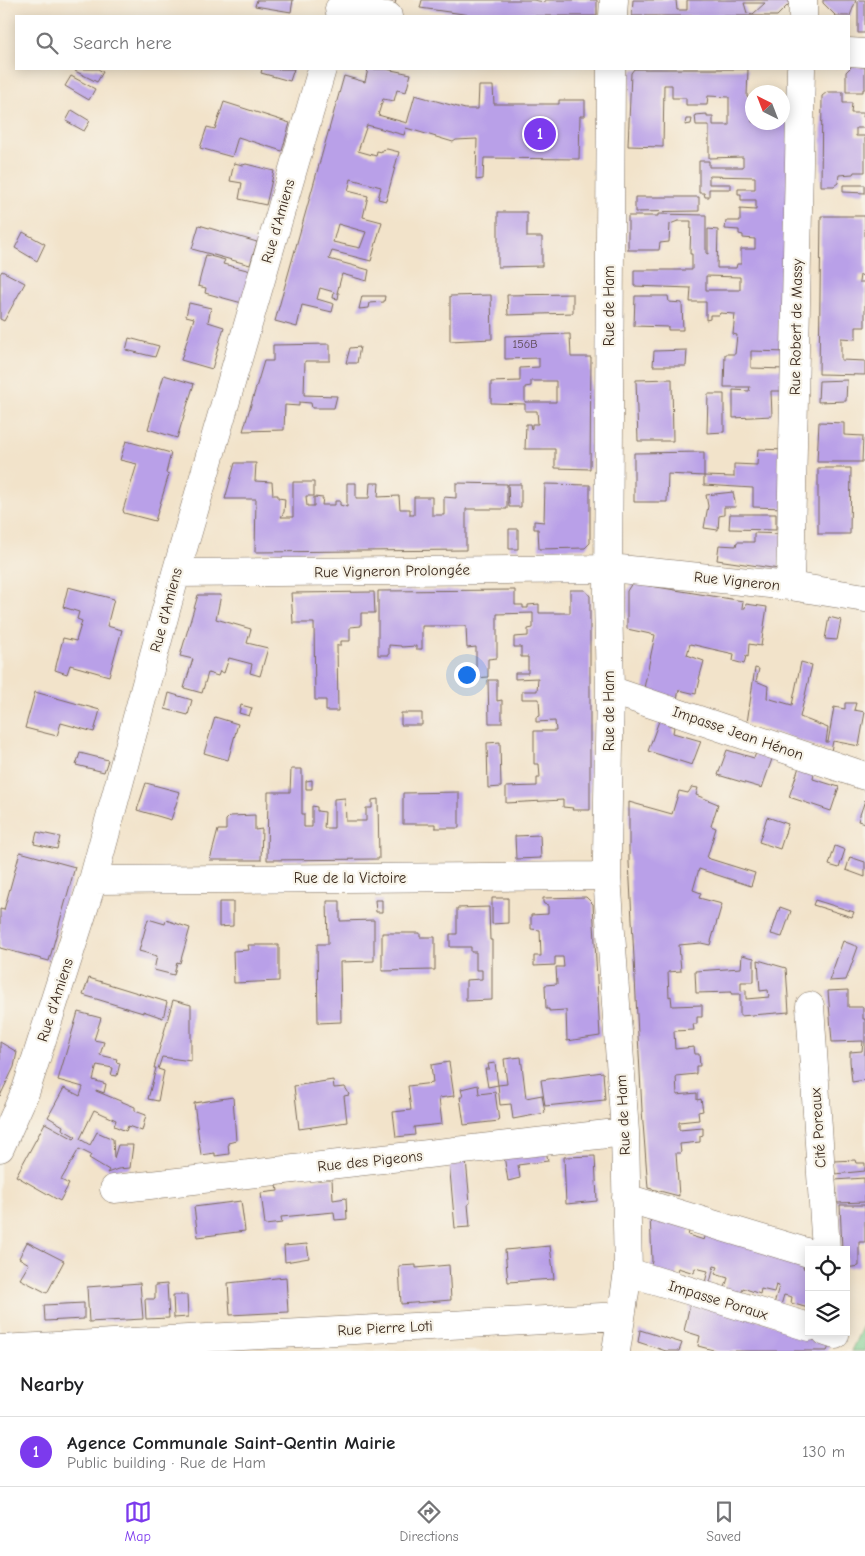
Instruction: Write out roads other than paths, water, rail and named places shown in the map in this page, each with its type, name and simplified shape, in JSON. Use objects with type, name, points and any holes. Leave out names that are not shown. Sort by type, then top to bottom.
[{"type":"street","points":[[613,15],[614,0]]},
{"type":"street","points":[[803,0],[803,15]]},
{"type":"street","points":[[339,9],[381,15]]},
{"type":"street","points":[[850,52],[865,52]]},
{"type":"street","name":"Rue d'Amiens","points":[[0,1148],[26,1090],[93,880],[176,573],[322,70]]},
{"type":"street","name":"Rue de Ham","points":[[611,70],[608,569],[610,690],[607,876],[625,1132],[628,1272],[616,1351]]},
{"type":"street","name":"Rue Robert de Massy","points":[[790,586],[802,70]]},
{"type":"street","name":"Rue Vigneron Prolongée","points":[[176,573],[608,569]]},
{"type":"street","name":"Rue Vigneron","points":[[608,569],[790,586],[865,598]]},
{"type":"street","name":"Impasse Jean Hénon","points":[[610,690],[865,776]]},
{"type":"street","name":"Rue de la Victoire","points":[[93,880],[607,876]]},
{"type":"street","name":"Cité Poreaux","points":[[810,1006],[826,1246]]},
{"type":"street","name":"Rue des Pigeons","points":[[114,1189],[625,1132]]},
{"type":"street","points":[[626,1198],[805,1251]]},
{"type":"street","name":"Impasse Poraux","points":[[628,1272],[805,1326]]},
{"type":"street","name":"Rue Pierre Loti","points":[[0,1349],[621,1316]]},
{"type":"place","name":"Agence Communale Saint-Qentin Mairie","points":[[540,134]]}]
